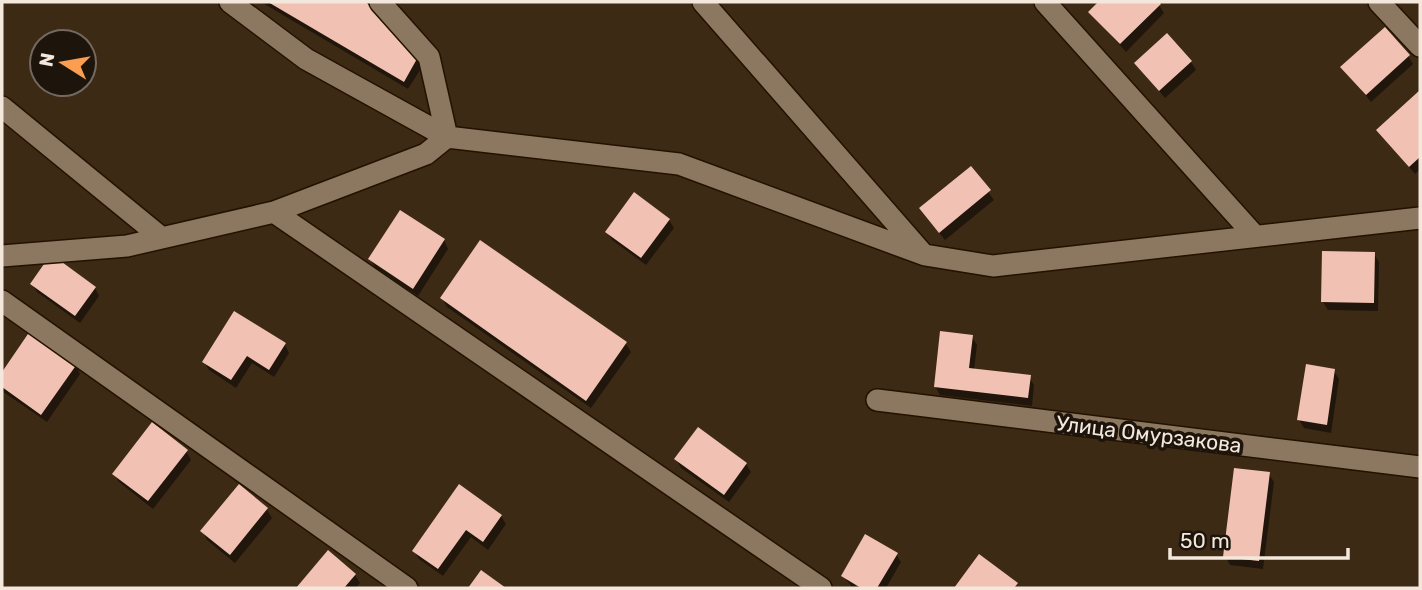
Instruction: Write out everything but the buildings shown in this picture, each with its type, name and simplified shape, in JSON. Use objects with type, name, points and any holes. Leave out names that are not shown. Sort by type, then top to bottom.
[{"type":"street","points":[[230,2],[306,59],[447,136],[679,164],[925,255],[993,266],[1420,218]]},
{"type":"street","points":[[380,2],[429,57],[447,136]]},
{"type":"street","points":[[703,2],[925,255]]},
{"type":"street","points":[[1045,2],[1255,236]]},
{"type":"street","points":[[1379,2],[1420,46]]},
{"type":"street","points":[[2,107],[162,238]]},
{"type":"street","points":[[2,256],[127,246],[274,212],[426,154],[447,136]]},
{"type":"street","points":[[274,212],[821,588]]},
{"type":"street","points":[[2,301],[407,588]]},
{"type":"street","name":"Улица Омурзакова","points":[[877,400],[1420,467]]}]
